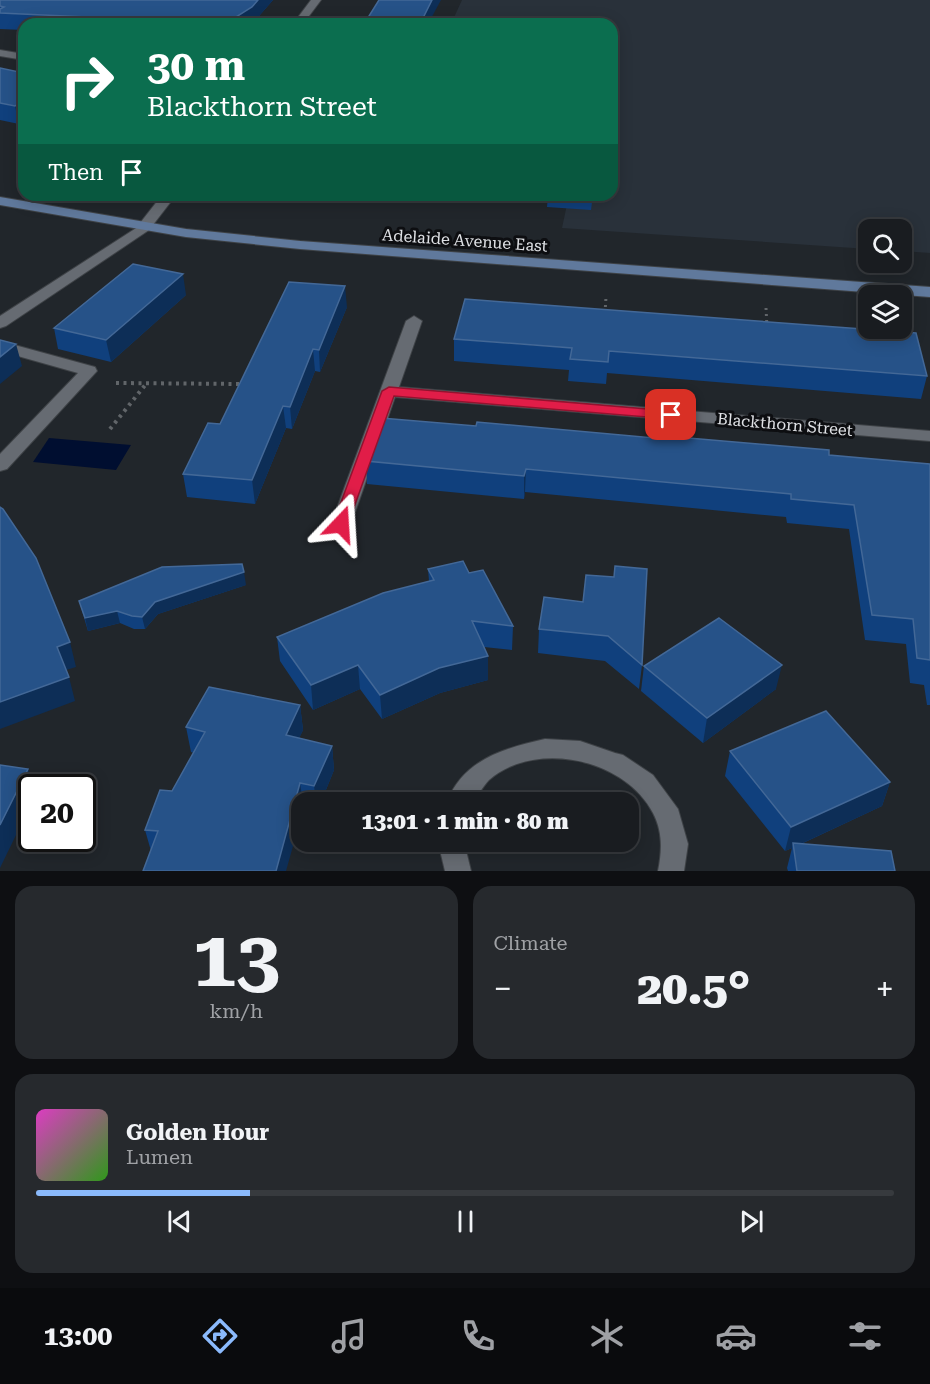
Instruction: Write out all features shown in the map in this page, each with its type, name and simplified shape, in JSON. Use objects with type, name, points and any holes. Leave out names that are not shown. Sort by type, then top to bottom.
[{"type":"main road","name":"Adelaide Avenue East","points":[[0,201],[144,227],[300,245],[930,292]]},
{"type":"street","points":[[302,18],[316,0]]},
{"type":"street","points":[[0,53],[18,56]]},
{"type":"street","points":[[0,323],[144,227],[164,201]]},
{"type":"street","points":[[341,524],[414,321]]},
{"type":"street","points":[[0,346],[89,371],[0,465]]},
{"type":"street","name":"Blackthorn Street","points":[[389,391],[930,436]]},
{"type":"street","points":[[464,792],[489,767],[518,753],[552,747],[587,752],[621,764],[648,785],[667,813],[675,844],[671,871]]},
{"type":"street","points":[[453,852],[458,871]]},
{"type":"path","points":[[604,318],[606,297]]},
{"type":"path","points":[[766,308],[767,331]]},
{"type":"path","points":[[79,381],[241,384]]},
{"type":"path","points":[[110,429],[146,384]]},
{"type":"shaded area","points":[[462,0],[930,0],[930,253],[912,252],[912,219],[858,219],[858,248],[562,228],[568,201],[618,201],[618,18],[454,18]]},
{"type":"water","points":[[49,438],[131,445],[116,470],[33,462]]},
{"type":"building","points":[[0,0],[258,0],[252,7],[235,18],[108,18],[0,13],[0,9],[4,7],[0,6]]},
{"type":"building","points":[[379,0],[432,0],[423,18],[368,18]]},
{"type":"building","points":[[0,68],[18,72],[18,104],[15,106],[0,103]]},
{"type":"building","points":[[133,264],[183,274],[106,340],[54,328]]},
{"type":"building","points":[[289,282],[345,286],[319,350],[313,349],[290,407],[283,406],[252,480],[183,474],[208,423],[220,424]]},
{"type":"building","points":[[465,299],[858,329],[858,339],[912,339],[912,333],[916,333],[927,376],[609,351],[608,362],[570,359],[572,348],[454,339]]},
{"type":"building","points":[[0,340],[16,344],[0,357]]},
{"type":"building","points":[[381,418],[476,426],[477,422],[654,438],[654,435],[829,450],[829,455],[930,464],[930,660],[917,658],[913,619],[872,615],[854,505],[791,499],[791,494],[526,469],[524,476],[366,461]]},
{"type":"building","points":[[0,507],[36,558],[70,642],[57,647],[69,677],[0,702]]},
{"type":"building","points":[[463,561],[469,573],[483,570],[513,626],[472,621],[488,656],[439,668],[380,695],[358,665],[311,685],[277,637],[383,593],[434,580],[428,569]]},
{"type":"building","points":[[242,564],[244,572],[155,602],[142,617],[117,611],[85,618],[79,601],[162,567]]},
{"type":"building","points":[[615,566],[647,569],[642,665],[608,636],[539,629],[544,597],[583,602],[586,575],[614,577]]},
{"type":"building","points":[[719,618],[782,665],[707,718],[644,666]]},
{"type":"building","points":[[209,687],[300,705],[286,735],[332,746],[314,786],[300,783],[298,792],[291,792],[291,816],[276,871],[143,871],[158,831],[145,830],[160,790],[172,791],[205,732],[186,727]]},
{"type":"building","points":[[826,711],[890,782],[791,827],[730,751]]},
{"type":"building","points":[[0,765],[28,769],[26,774],[18,774],[18,789],[0,825]]},
{"type":"building","points":[[793,843],[891,851],[895,871],[797,871]]},
{"type":"route","points":[[341,524],[389,391],[671,415]]}]
